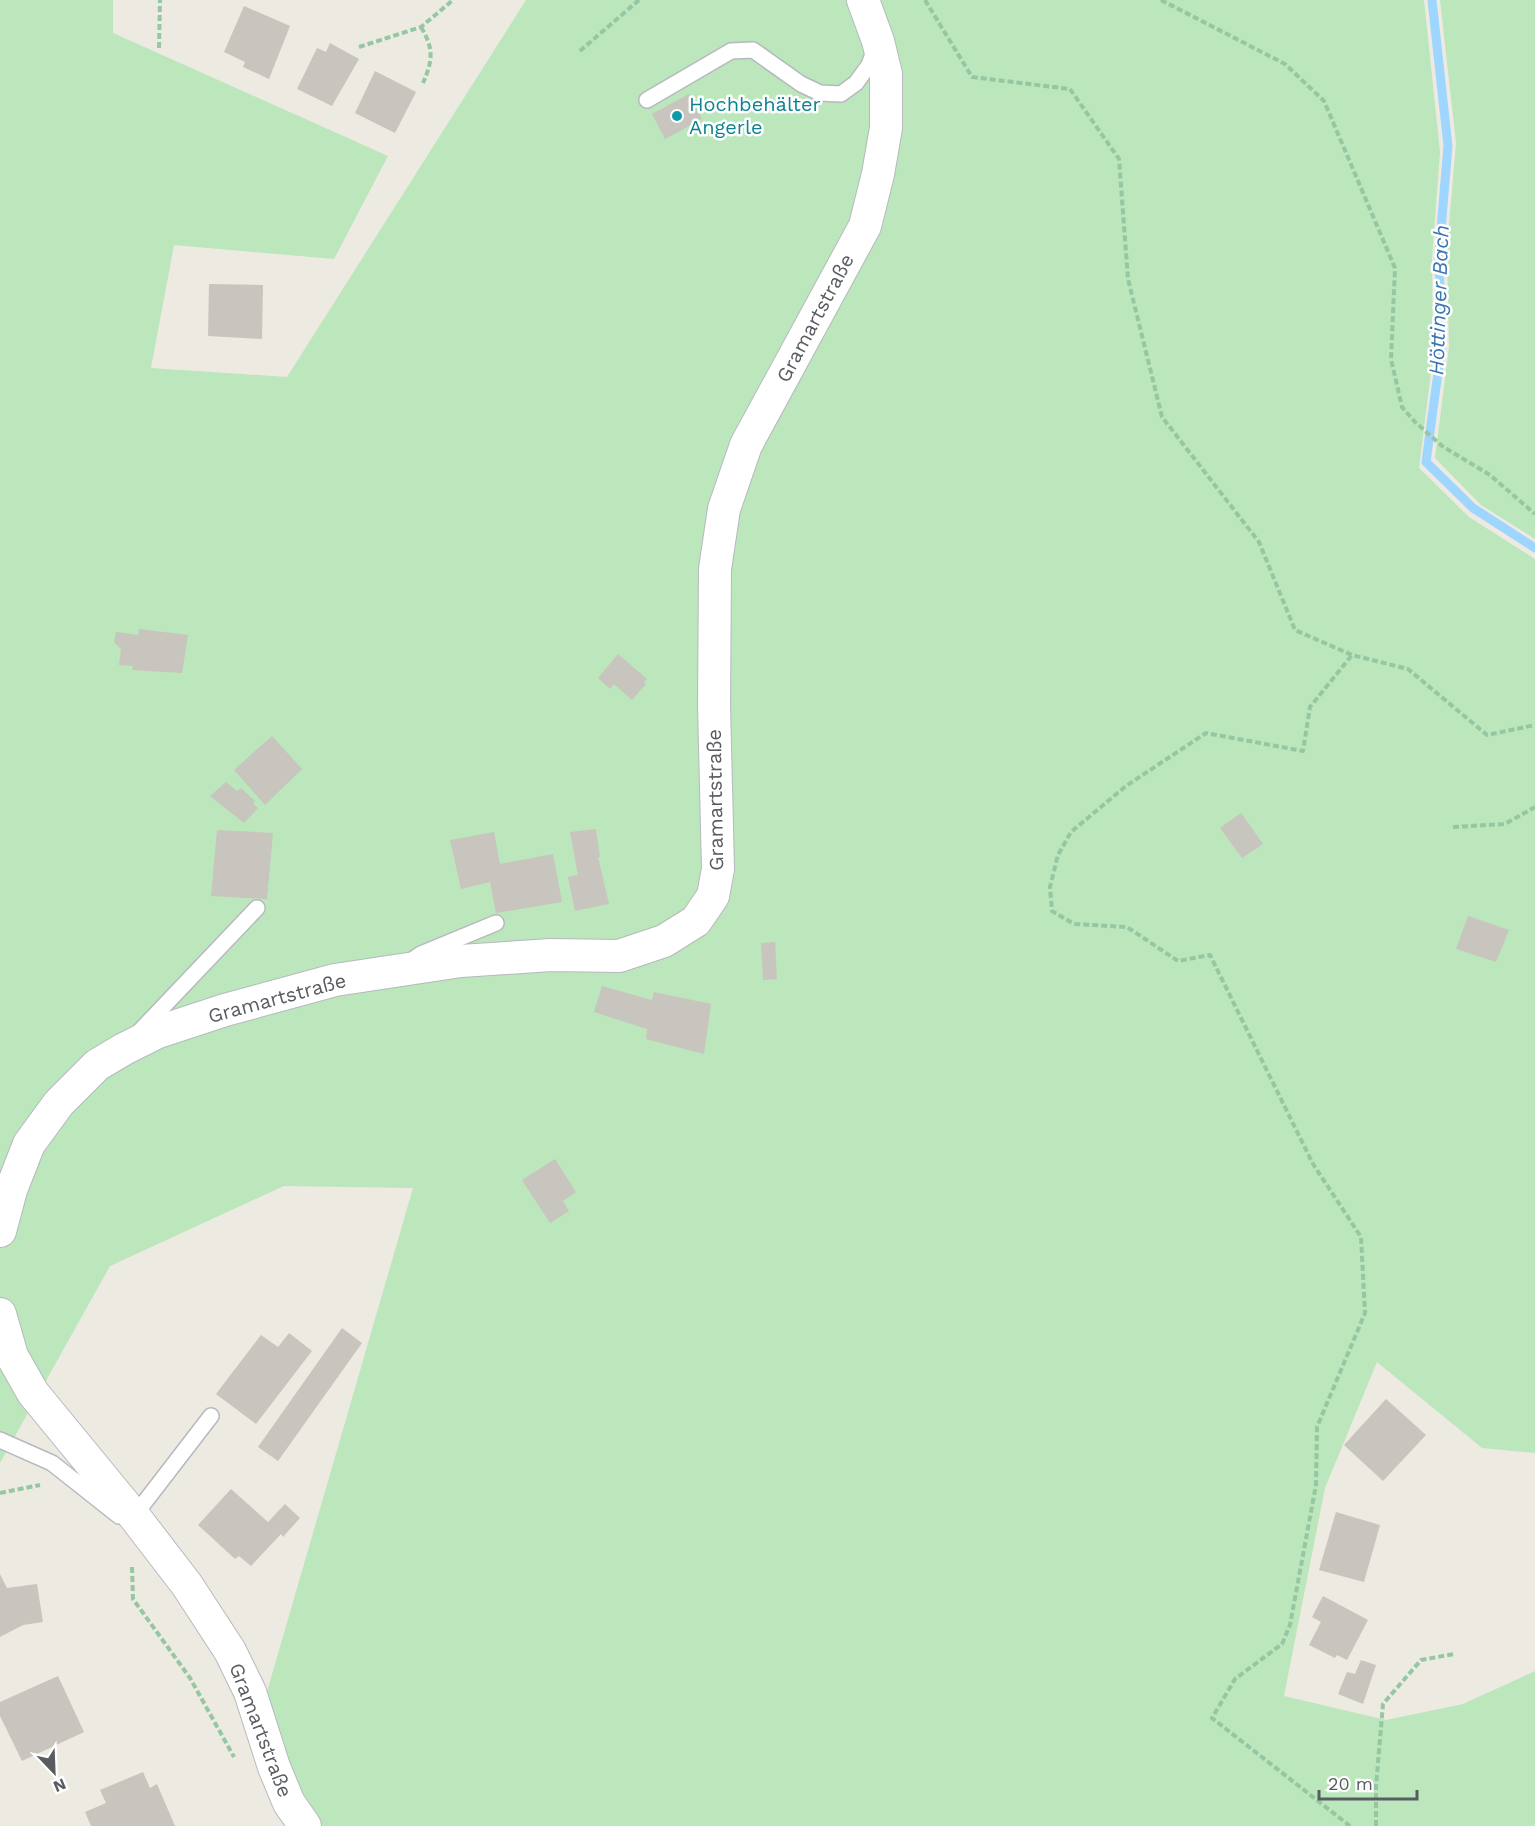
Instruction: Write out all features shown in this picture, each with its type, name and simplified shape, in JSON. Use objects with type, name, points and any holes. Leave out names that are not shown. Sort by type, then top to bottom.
[{"type":"street","name":"Gramartstraße","points":[[0,1231],[11,1190],[29,1144],[59,1103],[97,1065],[158,1032],[225,1010],[335,980],[461,962],[551,955],[619,956],[664,941],[696,921],[713,896],[718,869],[714,705],[716,569],[724,509],[747,445],[865,226],[879,174],[886,128],[885,74],[878,41],[863,0]]},
{"type":"street","name":"Gramartstraße","points":[[0,1314],[12,1356],[33,1393],[134,1516],[187,1585],[230,1651],[250,1692],[274,1767],[289,1803],[305,1826]]},
{"type":"lane","points":[[647,100],[731,51],[753,50],[795,80],[820,93],[841,94],[856,83],[869,65],[878,41]]},
{"type":"lane","points":[[124,1049],[257,908]]},
{"type":"lane","points":[[398,971],[421,954],[496,923]]},
{"type":"lane","points":[[134,1516],[211,1416]]},
{"type":"lane","name":"Gramartstraße","points":[[0,1440],[51,1463],[156,1546]]},
{"type":"path","points":[[159,48],[160,0]]},
{"type":"path","points":[[359,47],[421,27],[453,0]]},
{"type":"path","points":[[580,51],[639,0]]},
{"type":"path","points":[[926,0],[972,77],[1070,89],[1119,159],[1128,279],[1162,417],[1259,542],[1295,630],[1352,655],[1408,669],[1487,735],[1535,725]]},
{"type":"path","points":[[1161,0],[1285,64],[1324,101],[1395,268],[1391,359],[1402,407],[1442,446],[1490,475],[1535,514]]},
{"type":"path","points":[[421,27],[430,42],[431,63],[423,83]]},
{"type":"path","points":[[1350,1826],[1212,1718],[1235,1679],[1282,1644],[1290,1625],[1316,1485],[1317,1427],[1365,1313],[1361,1237],[1313,1164],[1210,955],[1178,962],[1127,927],[1074,924],[1052,910],[1050,886],[1058,855],[1071,832],[1126,786],[1206,733],[1303,752],[1310,707],[1352,655]]},
{"type":"path","points":[[1454,827],[1505,824],[1535,807]]},
{"type":"path","points":[[133,1599],[190,1678],[237,1762]]},
{"type":"path","points":[[1376,1826],[1376,1786],[1383,1704],[1421,1660],[1454,1654]]},
{"type":"green space","points":[[0,0],[113,0],[113,33],[388,156],[334,259],[174,245],[151,368],[287,377],[526,0],[1424,0],[1440,152],[1432,259],[1433,356],[1419,468],[1469,517],[1535,559],[1535,1453],[1482,1448],[1377,1362],[1325,1488],[1284,1696],[1386,1720],[1463,1704],[1535,1671],[1535,1826],[320,1826],[298,1805],[264,1702],[413,1188],[284,1186],[110,1266],[0,1463]]},
{"type":"green space","points":[[1440,0],[1535,0],[1535,539],[1481,505],[1435,458],[1449,347],[1447,249],[1456,143]]},
{"type":"building","points":[[244,6],[290,26],[269,79],[243,67],[245,62],[224,52]]},
{"type":"building","points":[[330,43],[359,59],[332,106],[297,89],[317,48],[326,52]]},
{"type":"building","points":[[375,71],[416,92],[395,133],[355,113]]},
{"type":"building","name":"Hochbehälter Angerle","points":[[689,94],[702,119],[665,139],[652,114]]},
{"type":"building","points":[[209,284],[263,285],[262,339],[208,336]]},
{"type":"building","points":[[139,629],[188,635],[182,673],[132,670],[133,666],[119,665],[121,649],[114,642],[116,632],[138,635]]},
{"type":"building","points":[[618,654],[647,679],[644,682],[646,684],[632,700],[614,684],[610,689],[598,678]]},
{"type":"building","points":[[272,736],[302,769],[265,805],[234,770]]},
{"type":"building","points":[[226,782],[237,791],[241,788],[255,801],[253,804],[258,808],[244,823],[210,796]]},
{"type":"building","points":[[1241,813],[1263,844],[1242,858],[1220,828]]},
{"type":"building","points":[[596,829],[600,857],[598,857],[609,904],[575,911],[568,877],[578,875],[570,832]]},
{"type":"building","points":[[217,830],[273,833],[267,899],[211,896]]},
{"type":"building","points":[[494,832],[500,864],[553,854],[562,902],[496,913],[490,882],[461,889],[450,840]]},
{"type":"building","points":[[1468,916],[1509,930],[1496,962],[1456,949]]},
{"type":"building","points":[[775,942],[777,979],[763,980],[761,943]]},
{"type":"building","points":[[602,986],[652,1000],[654,992],[711,1004],[704,1054],[646,1039],[647,1029],[594,1012]]},
{"type":"building","points":[[555,1159],[576,1192],[563,1201],[569,1211],[550,1223],[522,1180]]},
{"type":"building","points":[[342,1328],[362,1343],[278,1461],[258,1447]]},
{"type":"building","points":[[289,1333],[312,1351],[256,1424],[216,1394],[261,1335],[278,1347]]},
{"type":"building","points":[[1386,1399],[1426,1435],[1383,1481],[1344,1445]]},
{"type":"building","points":[[231,1489],[268,1522],[285,1504],[300,1518],[283,1537],[281,1534],[251,1566],[239,1556],[235,1559],[198,1525]]},
{"type":"building","points":[[1336,1512],[1380,1525],[1364,1582],[1319,1570]]},
{"type":"building","points":[[0,1574],[7,1588],[37,1584],[43,1622],[23,1625],[0,1637]]},
{"type":"building","points":[[1323,1596],[1368,1620],[1347,1660],[1337,1655],[1335,1658],[1309,1645],[1321,1622],[1312,1617]]},
{"type":"building","points":[[1361,1660],[1376,1665],[1363,1704],[1338,1694],[1347,1672],[1355,1674]]},
{"type":"building","points":[[58,1676],[84,1732],[22,1761],[0,1716],[0,1702]]},
{"type":"building","points":[[143,1772],[150,1788],[157,1784],[175,1826],[91,1826],[85,1812],[106,1803],[100,1790]]},
{"type":"waterway","name":"Höttinger Bach","points":[[1432,0],[1448,146],[1439,253],[1441,350],[1426,462],[1473,508],[1535,548]]},
{"type":"place","name":"Hochbehälter Angerle","points":[[677,116]]}]
